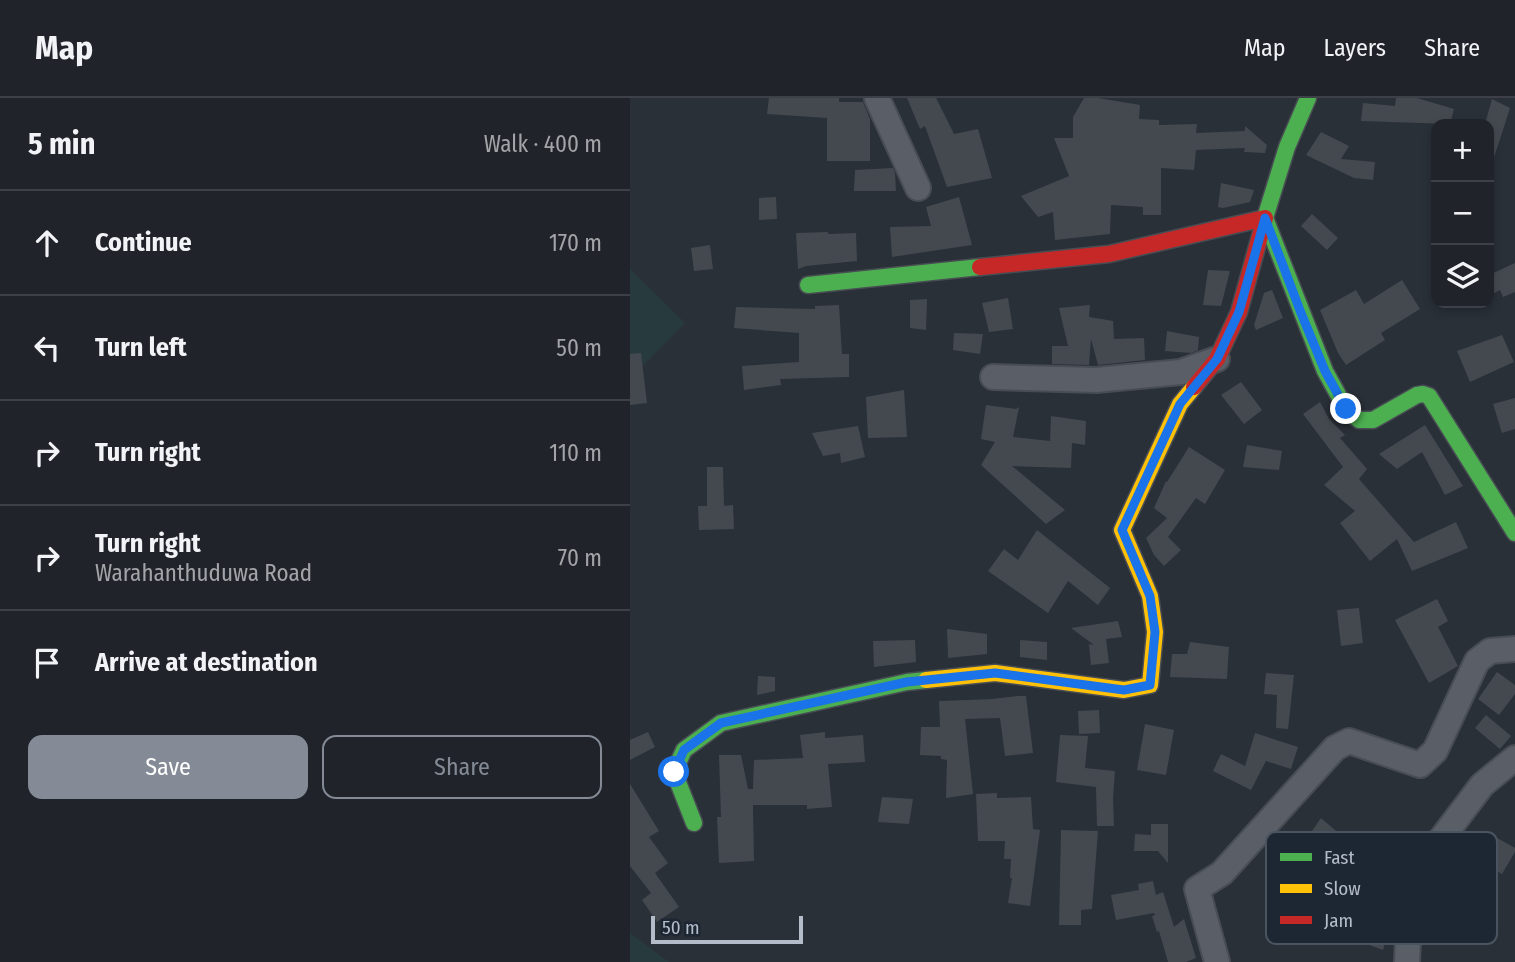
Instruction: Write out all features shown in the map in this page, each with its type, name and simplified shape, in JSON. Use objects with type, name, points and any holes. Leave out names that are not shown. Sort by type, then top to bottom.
[{"type":"street","points":[[877,98],[918,188]]},
{"type":"street","points":[[694,823],[674,772],[684,750],[721,723],[907,682],[995,673],[1124,690],[1150,685],[1155,632],[1150,596],[1122,530],[1180,404],[1217,359],[1239,312],[1287,147],[1308,98]]},
{"type":"street","points":[[808,285],[1109,254],[1265,218]]},
{"type":"street","points":[[1265,218],[1325,371],[1346,409],[1359,420],[1373,420],[1417,395],[1429,396],[1514,528]]},
{"type":"street","points":[[993,377],[1096,380],[1181,372],[1217,359]]},
{"type":"street","points":[[1217,962],[1197,889],[1222,873],[1335,748],[1349,741],[1420,765],[1435,751],[1477,661],[1490,652],[1515,649]]},
{"type":"street","points":[[1447,832],[1482,785],[1515,758]]},
{"type":"street","points":[[1407,962],[1408,944]]},
{"type":"green space","points":[[630,269],[685,323],[630,379]]},
{"type":"green space","points":[[630,933],[669,962],[630,962]]},
{"type":"building","points":[[769,98],[839,98],[839,102],[863,102],[870,119],[870,161],[827,161],[827,118],[767,114]]},
{"type":"building","points":[[907,98],[936,98],[954,134],[978,129],[992,178],[947,187],[925,126],[920,129]]},
{"type":"building","points":[[1084,98],[1140,105],[1139,119],[1159,120],[1159,125],[1197,124],[1196,133],[1245,131],[1245,126],[1267,145],[1265,153],[1244,152],[1245,148],[1196,150],[1194,170],[1161,168],[1161,215],[1143,215],[1143,207],[1111,205],[1110,234],[1055,240],[1053,212],[1038,217],[1021,196],[1069,176],[1054,138],[1073,138],[1073,117]]},
{"type":"building","points":[[1396,98],[1417,98],[1454,109],[1451,119],[1431,119],[1431,123],[1361,121],[1363,103],[1395,106]]},
{"type":"building","points":[[1492,99],[1510,108],[1494,158],[1494,119],[1486,119]]},
{"type":"building","points":[[1321,132],[1349,146],[1341,159],[1375,162],[1373,180],[1354,178],[1306,155]]},
{"type":"building","points":[[893,168],[896,191],[854,191],[855,170]]},
{"type":"building","points":[[1221,183],[1254,190],[1250,202],[1218,207]]},
{"type":"building","points":[[776,197],[777,219],[759,220],[759,198]]},
{"type":"building","points":[[959,197],[972,245],[892,257],[890,227],[931,226],[926,207]]},
{"type":"building","points":[[1312,214],[1338,238],[1327,250],[1301,226]]},
{"type":"building","points":[[796,233],[856,233],[857,261],[798,269]]},
{"type":"building","points":[[710,245],[713,269],[694,271],[691,248]]},
{"type":"building","points":[[1515,263],[1515,292],[1503,297],[1500,290],[1494,293],[1494,273]]},
{"type":"building","points":[[1208,270],[1230,271],[1221,306],[1203,305]]},
{"type":"building","points":[[1402,280],[1420,309],[1381,333],[1385,340],[1346,365],[1338,353],[1320,310],[1356,290],[1364,304]]},
{"type":"building","points":[[1272,290],[1283,318],[1256,330],[1254,325],[1264,293]]},
{"type":"building","points":[[1008,298],[1013,329],[989,332],[982,303]]},
{"type":"building","points":[[927,299],[926,330],[910,328],[910,300]]},
{"type":"building","points":[[839,305],[842,354],[849,354],[849,377],[780,379],[781,385],[744,390],[742,366],[799,362],[799,333],[734,328],[736,307],[815,309],[815,306]]},
{"type":"building","points":[[1090,305],[1089,317],[1113,321],[1114,339],[1144,338],[1145,360],[1098,365],[1091,339],[1089,365],[1052,364],[1052,346],[1068,346],[1059,308]]},
{"type":"building","points":[[1167,331],[1199,337],[1198,350],[1191,353],[1165,351]]},
{"type":"building","points":[[954,333],[983,334],[980,354],[953,350]]},
{"type":"building","points":[[1502,335],[1514,362],[1470,382],[1457,351]]},
{"type":"building","points":[[641,353],[647,403],[630,405],[630,354]]},
{"type":"building","points":[[1241,382],[1262,410],[1244,424],[1221,395]]},
{"type":"building","points":[[904,390],[907,437],[868,438],[866,397]]},
{"type":"building","points":[[1515,398],[1515,429],[1502,433],[1493,404]]},
{"type":"building","points":[[1320,402],[1329,419],[1345,435],[1340,438],[1367,469],[1359,479],[1414,542],[1456,522],[1468,548],[1412,571],[1397,539],[1370,561],[1340,523],[1355,511],[1324,485],[1343,467],[1303,414]]},
{"type":"building","points":[[986,405],[1016,409],[1019,407],[1013,437],[1050,441],[1051,416],[1086,421],[1085,445],[1072,443],[1071,468],[1012,466],[1065,510],[1046,524],[981,465],[995,442],[981,439]]},
{"type":"building","points":[[1425,425],[1463,486],[1445,495],[1422,452],[1397,469],[1379,454]]},
{"type":"building","points":[[858,426],[865,457],[841,463],[840,453],[823,456],[812,433]]},
{"type":"building","points":[[1247,445],[1282,451],[1279,470],[1243,467]]},
{"type":"building","points":[[1189,447],[1225,470],[1205,504],[1196,498],[1168,537],[1181,550],[1164,566],[1154,555],[1146,538],[1167,518],[1154,508],[1166,481]]},
{"type":"building","points":[[707,467],[723,467],[724,506],[733,505],[734,529],[699,530],[698,506],[707,506]]},
{"type":"building","points":[[1037,530],[1110,588],[1098,605],[1068,581],[1048,613],[988,571],[1004,549],[1018,560]]},
{"type":"building","points":[[1437,599],[1448,621],[1438,627],[1458,666],[1429,683],[1395,620]]},
{"type":"building","points":[[1359,608],[1363,643],[1341,646],[1337,610]]},
{"type":"building","points":[[1118,621],[1122,637],[1106,639],[1109,663],[1091,665],[1089,644],[1094,645],[1071,628]]},
{"type":"building","points":[[947,629],[987,634],[987,654],[948,658]]},
{"type":"building","points":[[915,640],[916,662],[874,667],[873,641]]},
{"type":"building","points":[[1020,640],[1047,642],[1047,660],[1020,657]]},
{"type":"building","points":[[1190,642],[1229,647],[1227,679],[1170,677],[1172,654],[1187,654]]},
{"type":"building","points":[[1497,672],[1515,685],[1515,694],[1499,715],[1478,699]]},
{"type":"building","points":[[1266,673],[1294,675],[1288,729],[1276,728],[1277,695],[1264,694]]},
{"type":"building","points":[[758,676],[775,677],[775,691],[757,695]]},
{"type":"building","points":[[1026,696],[1033,753],[1005,756],[1000,718],[965,719],[973,794],[946,798],[947,760],[941,759],[941,756],[920,755],[921,727],[940,727],[939,701]]},
{"type":"building","points":[[1099,710],[1100,733],[1079,734],[1078,711]]},
{"type":"building","points":[[1486,715],[1511,736],[1500,749],[1475,728]]},
{"type":"building","points":[[1145,724],[1174,730],[1166,775],[1137,770]]},
{"type":"building","points":[[648,732],[655,747],[630,760],[630,740]]},
{"type":"building","points":[[825,732],[825,738],[863,735],[865,762],[828,764],[832,807],[807,809],[807,805],[753,805],[754,861],[719,863],[719,755],[741,755],[748,789],[753,789],[754,760],[803,758],[800,735]]},
{"type":"building","points":[[1255,733],[1298,747],[1291,769],[1266,761],[1251,790],[1213,771],[1221,754],[1245,766]]},
{"type":"building","points":[[1060,735],[1088,736],[1085,768],[1115,771],[1114,826],[1097,826],[1096,787],[1056,782]]},
{"type":"building","points":[[630,784],[659,831],[649,837],[668,863],[655,873],[679,907],[657,922],[642,900],[651,893],[630,866]]},
{"type":"building","points":[[997,793],[997,798],[1031,797],[1033,829],[1040,830],[1030,906],[1008,903],[1012,878],[1011,859],[1004,859],[1005,841],[978,841],[976,794]]},
{"type":"building","points":[[882,797],[913,799],[909,824],[878,822]]},
{"type":"building","points":[[1321,818],[1337,832],[1311,832]]},
{"type":"building","points":[[1151,824],[1168,824],[1168,863],[1158,851],[1134,851],[1135,834],[1151,835]]},
{"type":"building","points":[[1061,830],[1098,831],[1092,909],[1081,910],[1081,925],[1059,925]]},
{"type":"building","points":[[1497,838],[1515,848],[1502,874],[1497,871]]},
{"type":"building","points":[[1153,881],[1156,895],[1163,892],[1174,927],[1184,919],[1196,958],[1186,962],[1168,962],[1152,916],[1154,913],[1116,920],[1111,895],[1139,890],[1138,884]]},
{"type":"building","points":[[1367,944],[1385,944],[1383,950]]},
{"type":"traffic: fast","points":[[1308,98],[1287,147],[1265,218],[1325,371],[1346,409],[1359,420],[1373,420],[1417,395],[1429,396],[1515,533]]},
{"type":"traffic: fast","points":[[808,285],[980,267]]},
{"type":"traffic: fast","points":[[694,823],[674,772],[684,750],[721,723],[926,680]]},
{"type":"traffic: slow","points":[[926,680],[995,673],[1124,690],[1150,685],[1155,632],[1150,596],[1122,530],[1180,404],[1194,387]]},
{"type":"traffic: jam","points":[[980,267],[1109,254],[1265,218],[1239,312],[1217,359],[1194,387]]},
{"type":"route","points":[[674,772],[684,750],[721,723],[907,682],[995,673],[1124,690],[1150,685],[1155,632],[1150,596],[1122,530],[1180,404],[1217,359],[1239,312],[1265,218],[1325,371],[1346,409]]}]
